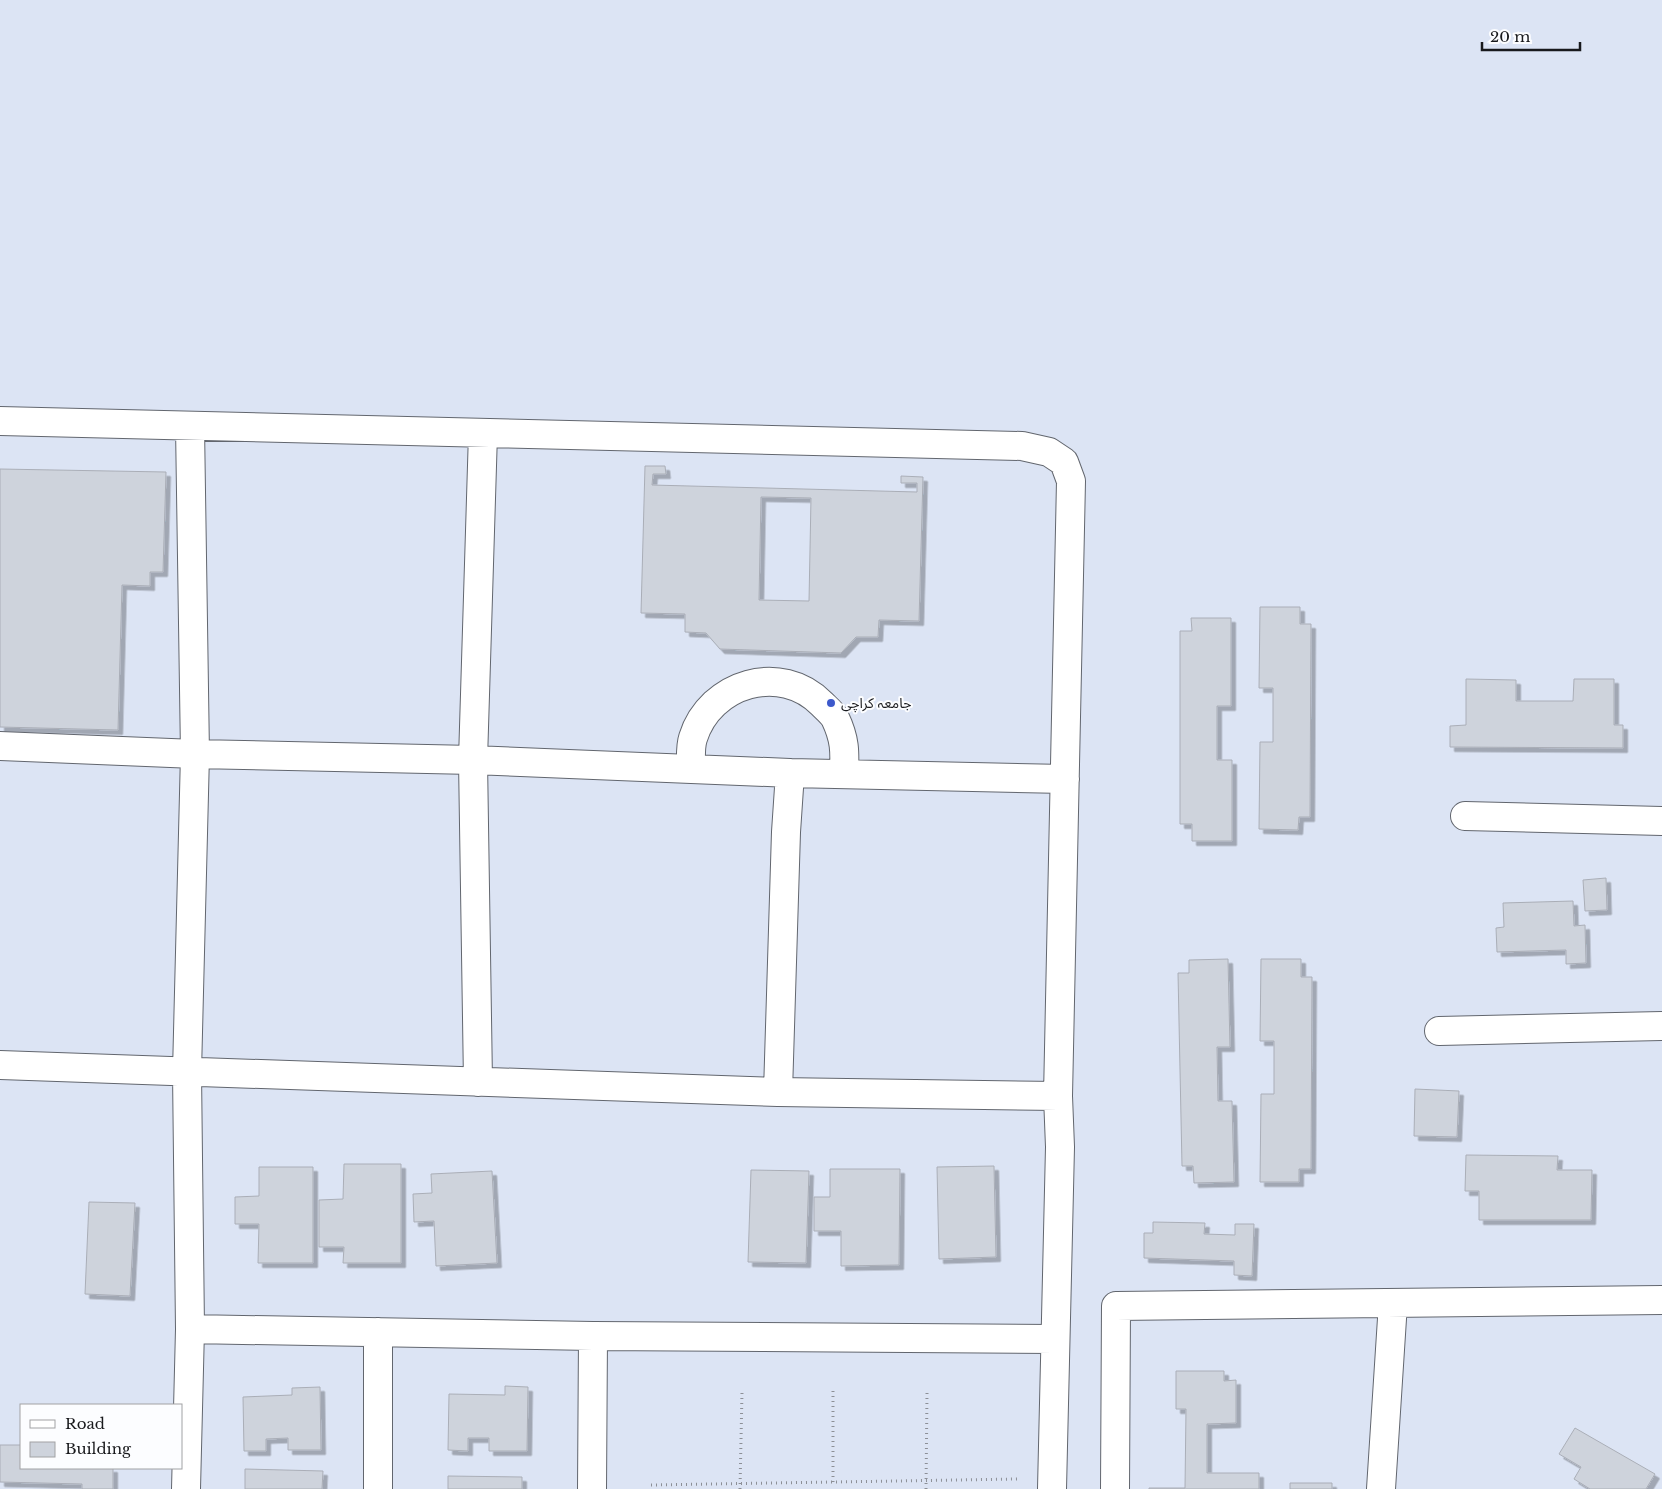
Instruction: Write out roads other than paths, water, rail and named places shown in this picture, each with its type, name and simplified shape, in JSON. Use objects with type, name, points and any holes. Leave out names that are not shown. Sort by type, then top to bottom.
[{"type":"street","points":[[0,421],[1022,446],[1049,452],[1064,462],[1071,481],[1058,1096],[1060,1147],[1054,1339],[1052,1489]]},
{"type":"street","points":[[186,1489],[190,1330],[187,1072],[194,754],[190,426]]},
{"type":"street","points":[[478,1082],[473,760],[483,433]]},
{"type":"street","points":[[691,769],[693,739],[706,712],[728,692],[756,682],[786,683],[813,695],[834,716],[845,744],[844,774]]},
{"type":"street","points":[[0,746],[194,754],[473,760],[790,773],[1065,779]]},
{"type":"street","points":[[778,1092],[790,773]]},
{"type":"street","points":[[1466,816],[1662,821]]},
{"type":"street","points":[[1439,1031],[1662,1026]]},
{"type":"street","points":[[0,1065],[778,1092],[1058,1096]]},
{"type":"street","points":[[1115,1489],[1116,1306],[1662,1300]]},
{"type":"street","points":[[1381,1489],[1392,1303]]},
{"type":"street","points":[[190,1330],[593,1336],[1054,1339]]},
{"type":"street","points":[[378,1332],[378,1489]]},
{"type":"street","points":[[592,1489],[593,1336]]},
{"type":"place","name":"جامعہ کراچی","points":[[831,703]]}]
